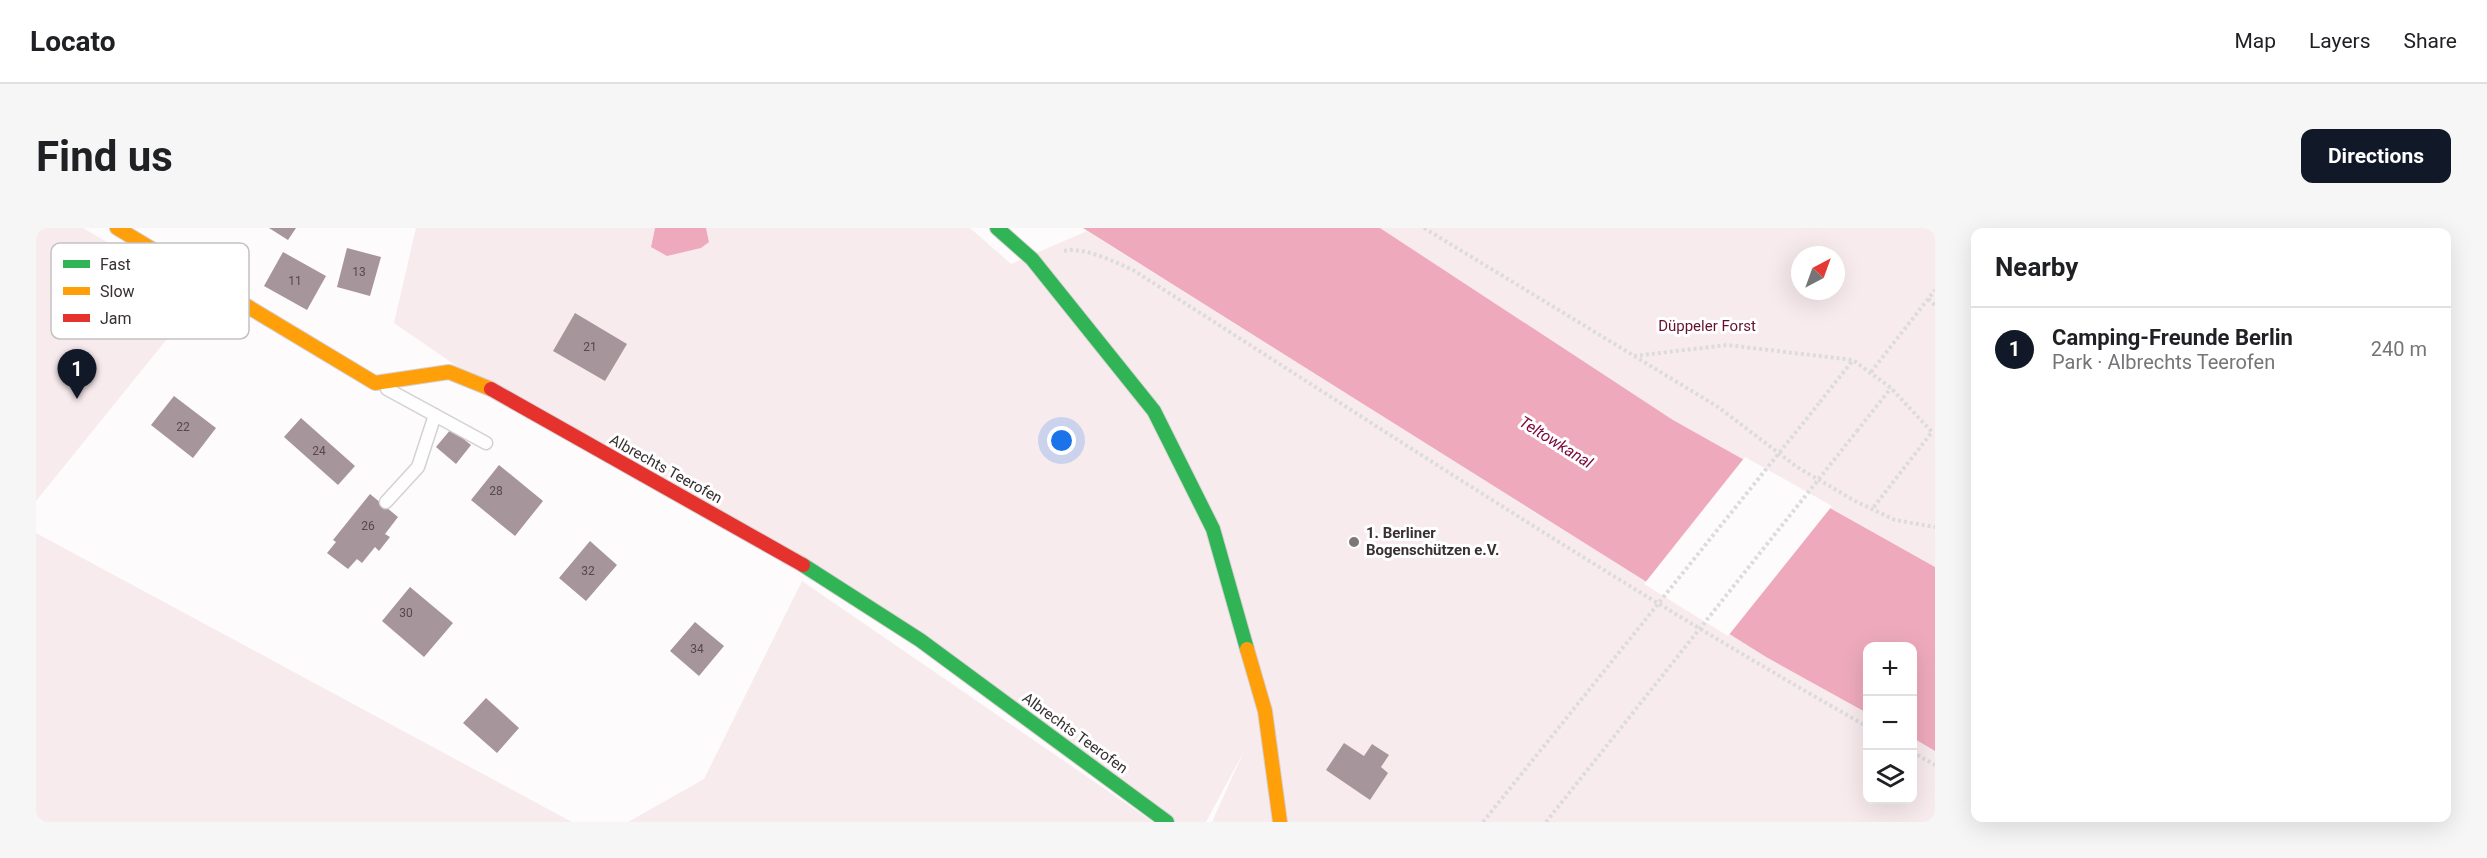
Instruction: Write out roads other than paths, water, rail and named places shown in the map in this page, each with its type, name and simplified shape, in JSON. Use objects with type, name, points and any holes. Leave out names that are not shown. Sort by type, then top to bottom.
[{"type":"street","points":[[117,228],[142,243]]},
{"type":"street","points":[[997,228],[1032,259],[1154,411],[1213,528],[1265,711],[1280,822]]},
{"type":"street","points":[[249,307],[375,382]]},
{"type":"street","name":"Albrechts Teerofen","points":[[375,382],[449,372],[487,387],[809,568],[920,640],[1167,822]]},
{"type":"lane","points":[[375,382],[486,443]]},
{"type":"lane","points":[[386,502],[418,467],[435,415]]},
{"type":"water","points":[[655,228],[706,228],[709,242],[701,248],[667,256],[651,247]]},
{"type":"water","name":"Teltowkanal","points":[[1083,228],[1380,228],[1673,420],[1935,567],[1935,751],[1917,740],[1917,642],[1863,642],[1863,711],[1766,657]]},
{"type":"place","name":"Camping-Freunde Berlin","points":[[77,399]]},
{"type":"place","name":"1. Berliner Bogenschützen e.V.","points":[[1354,542]]},
{"type":"park label","name":"Düppeler Forst","points":[[1707,326]]}]
